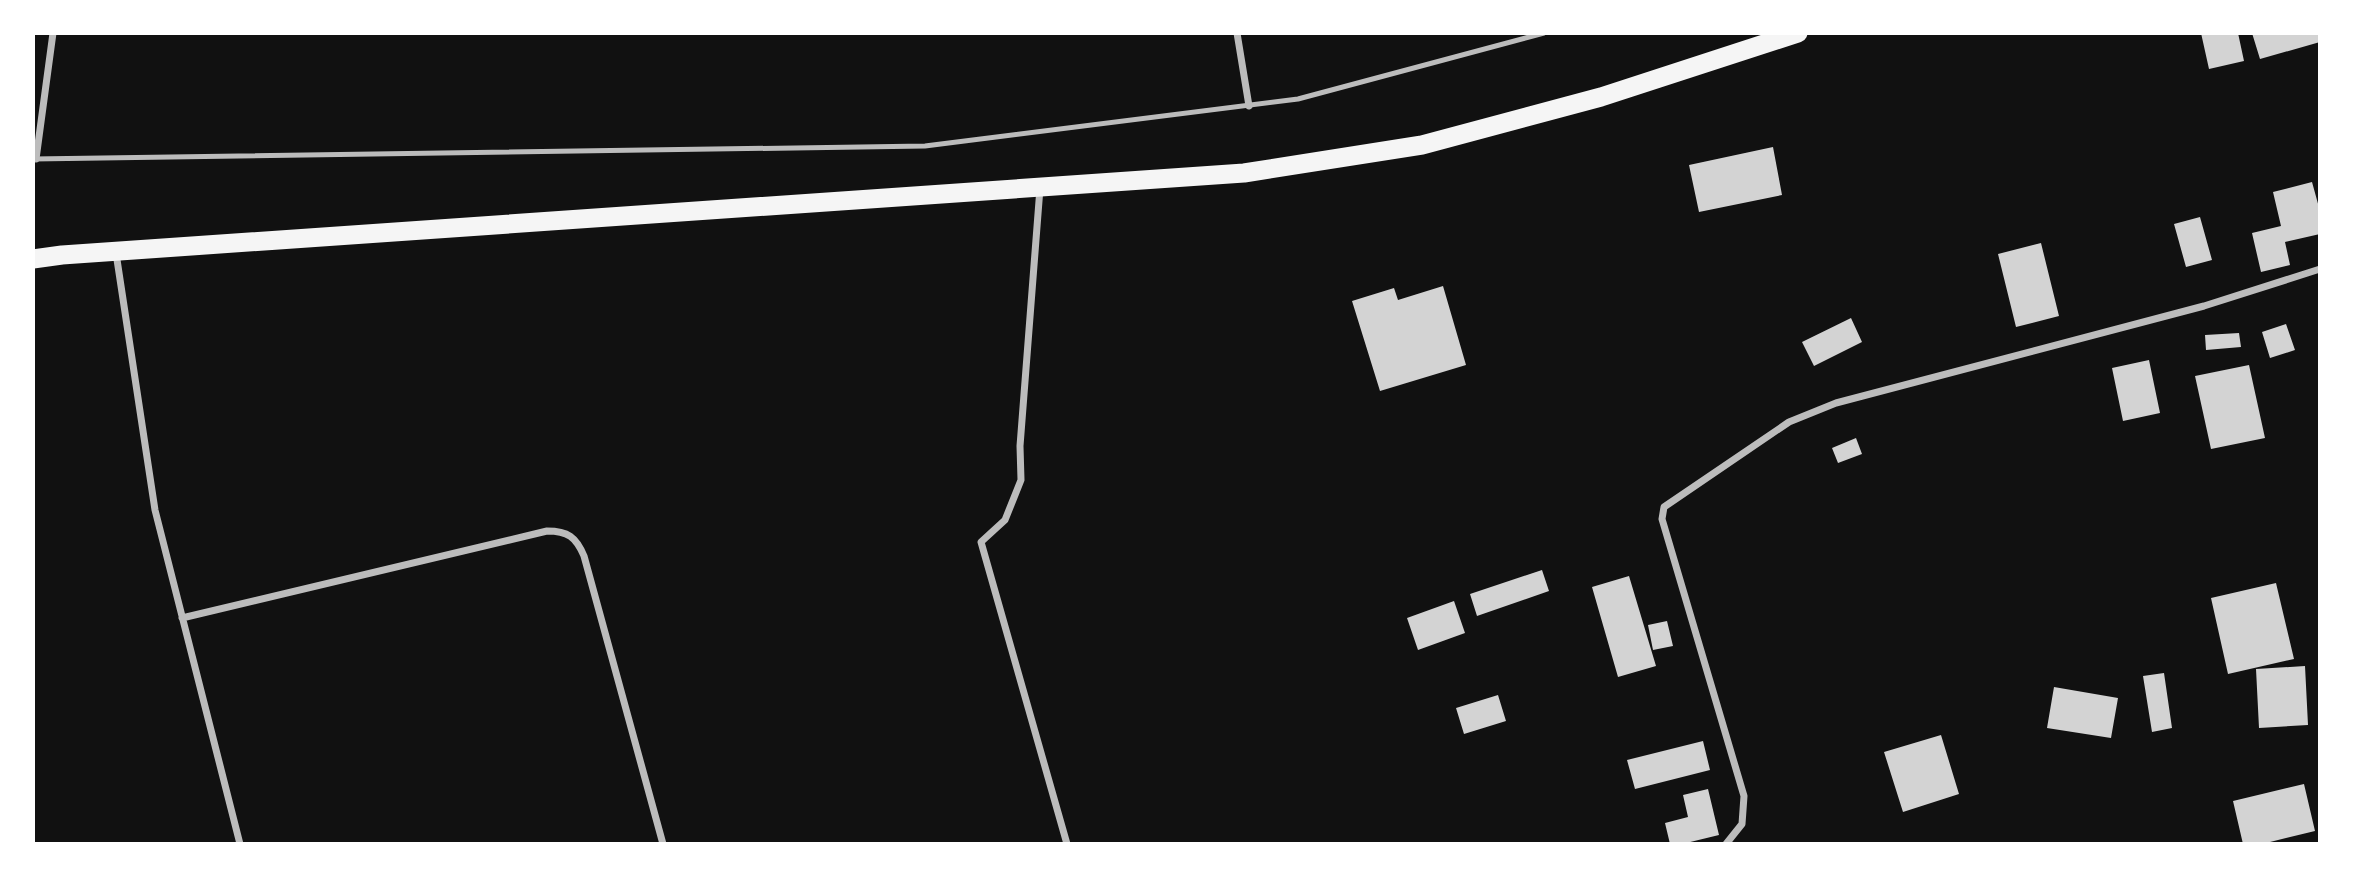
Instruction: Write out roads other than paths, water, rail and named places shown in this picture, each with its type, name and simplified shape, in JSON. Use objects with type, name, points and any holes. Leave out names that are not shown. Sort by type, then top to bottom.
[{"type":"highway","points":[[33,259],[1244,173],[1422,145],[1601,97],[1798,33]]},
{"type":"street","points":[[35,159],[53,33]]},
{"type":"street","points":[[1237,33],[1249,106]]},
{"type":"street","points":[[1041,188],[1020,446],[1021,480],[1005,520],[981,542],[1067,844]]},
{"type":"street","points":[[116,252],[155,510],[240,844]]},
{"type":"street","points":[[1730,842],[1742,824],[1744,796],[1662,519],[1664,507],[1789,422],[1836,403],[2204,306],[2320,269]]},
{"type":"street","points":[[182,618],[547,531],[561,531],[571,535],[578,542],[584,556],[663,844]]},
{"type":"lane","points":[[35,159],[925,146],[1298,99],[1544,33]]}]
